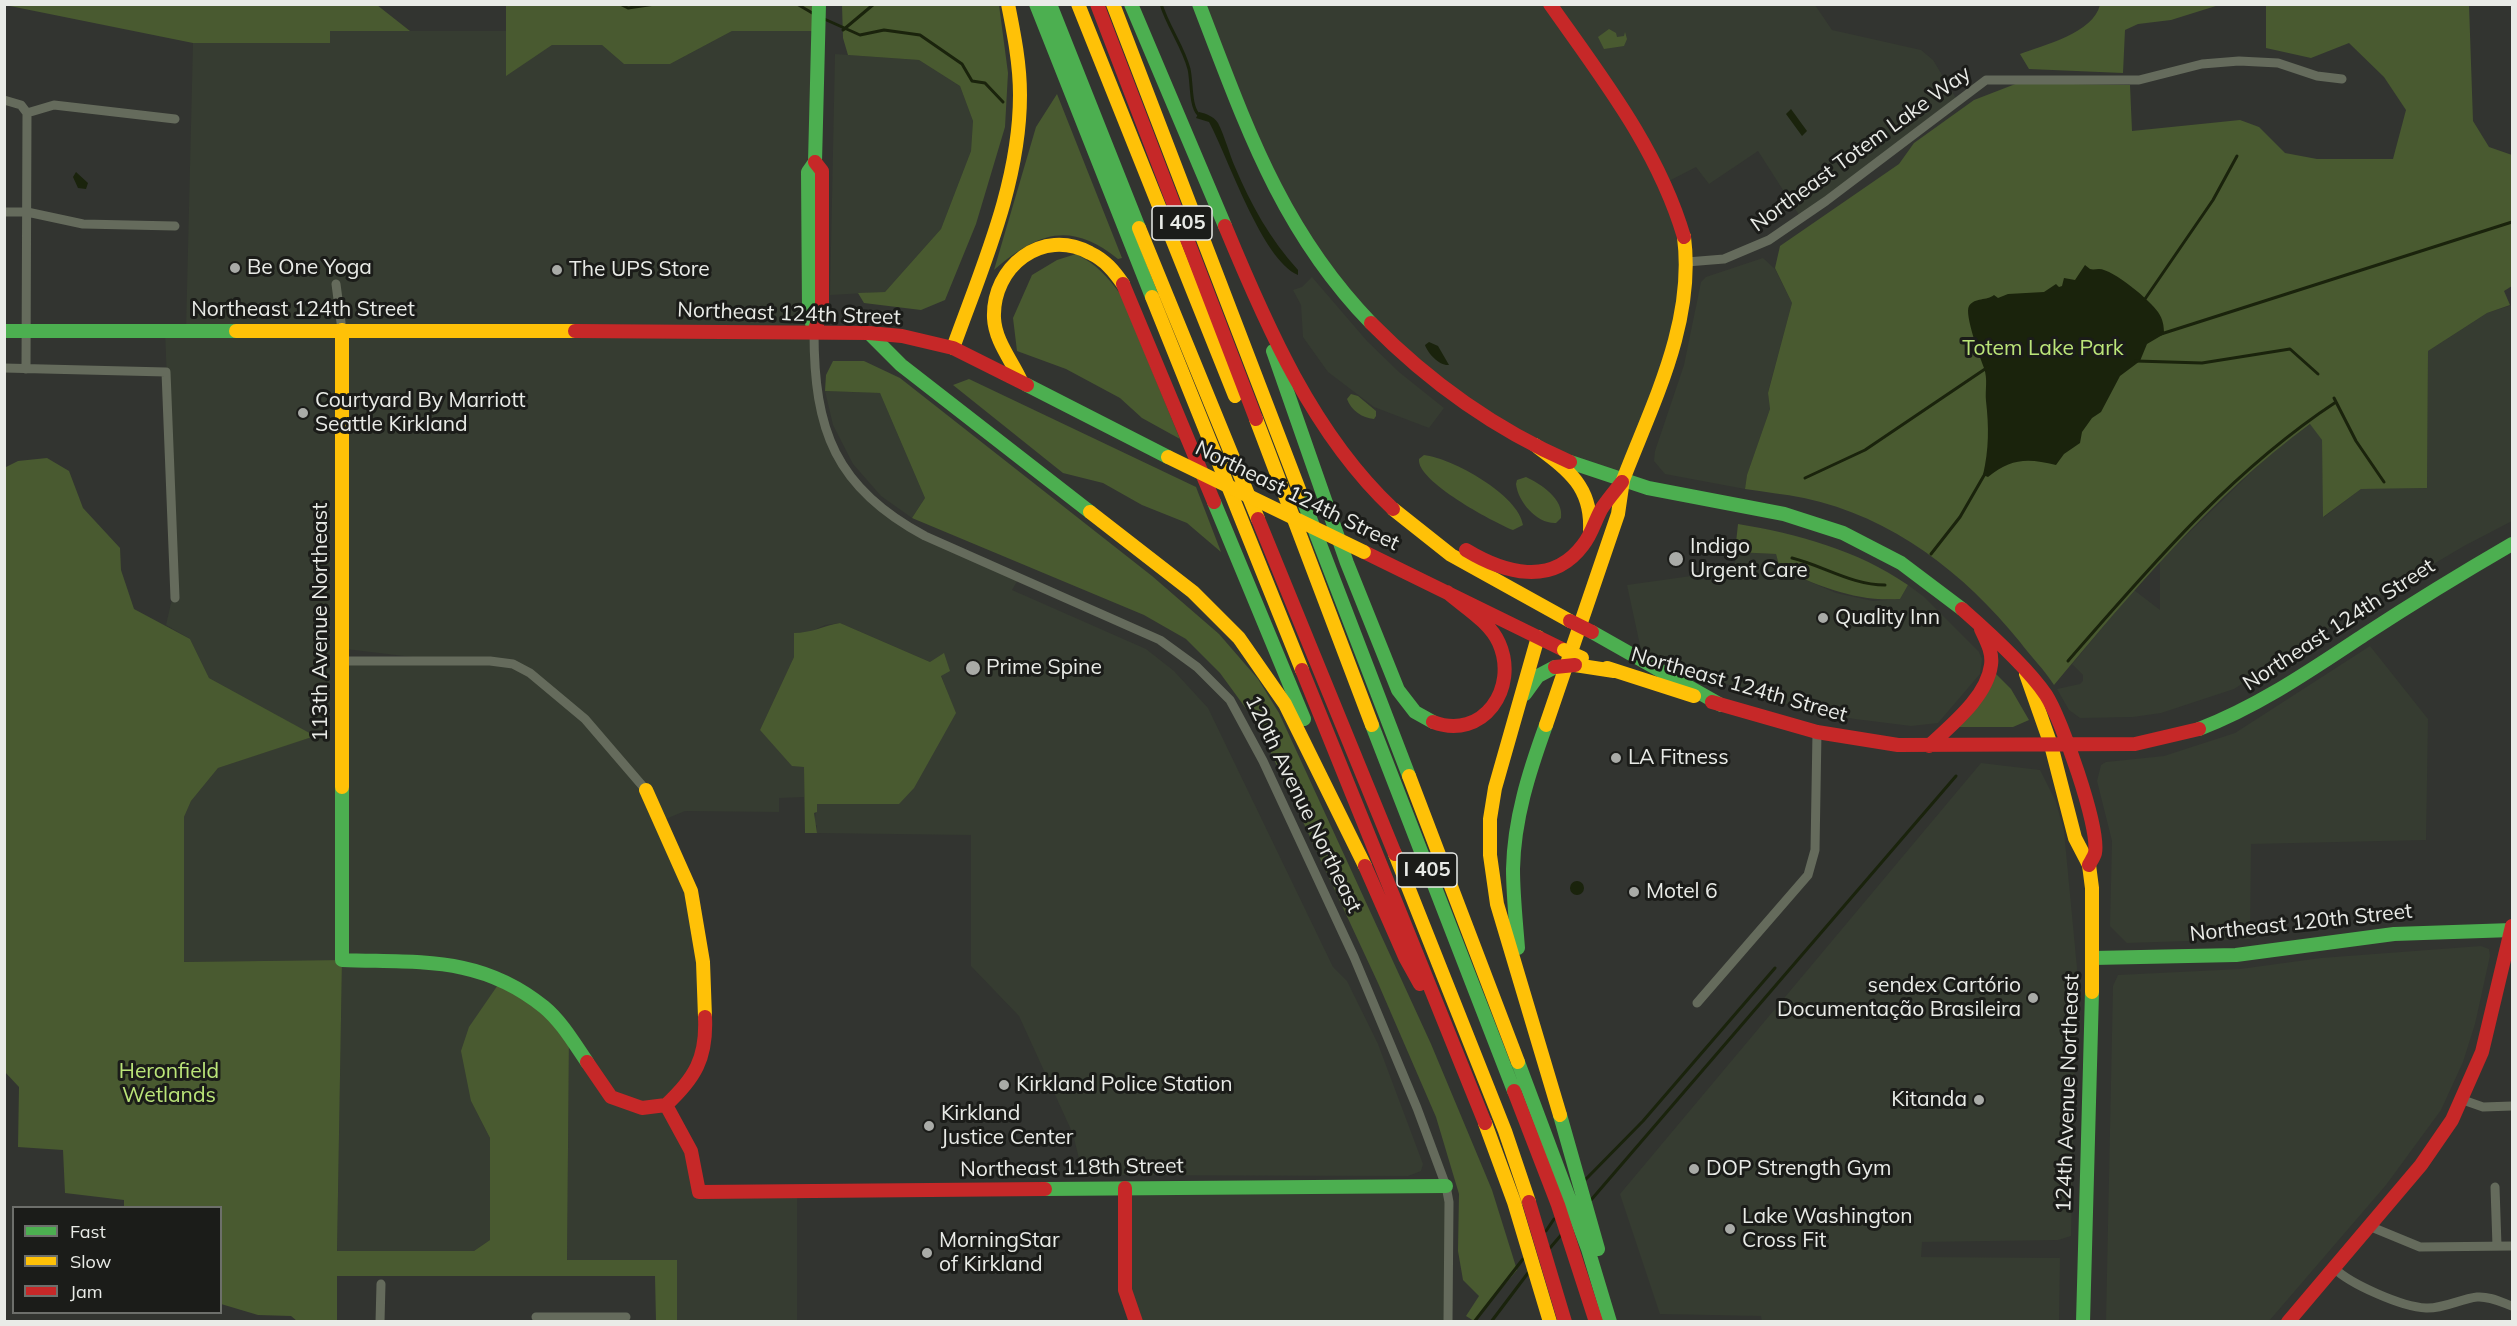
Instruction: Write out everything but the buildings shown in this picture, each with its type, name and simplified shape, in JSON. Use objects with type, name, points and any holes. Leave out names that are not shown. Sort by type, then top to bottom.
[{"type":"main road","points":[[814,332],[809,310],[808,172],[815,162],[819,4]]},
{"type":"main road","points":[[952,348],[1015,163],[1021,88],[1016,39],[1008,4]]},
{"type":"main road","name":"I 405","points":[[1036,4],[1193,401],[1458,1054],[1514,1202],[1549,1317]]},
{"type":"main road","name":"I 405","points":[[1050,4],[1215,417],[1371,795],[1526,1188],[1565,1322]]},
{"type":"main road","points":[[1068,4],[1173,276],[1213,391],[1215,417]]},
{"type":"main road","points":[[1078,4],[1214,349],[1242,412],[1263,444]]},
{"type":"main road","name":"I 405","points":[[1096,4],[1201,274],[1263,444],[1547,1175],[1596,1322]]},
{"type":"main road","name":"I 405","points":[[1113,4],[1557,1163],[1593,1245]]},
{"type":"main road","points":[[1131,4],[1255,298],[1347,562],[1398,690],[1405,704],[1423,720],[1446,726],[1458,726],[1480,718],[1490,710],[1502,692],[1507,671],[1499,642],[1447,592]]},
{"type":"main road","points":[[1198,4],[1267,173],[1297,228],[1327,271],[1397,349],[1478,411],[1534,445],[1573,474],[1583,487],[1591,513],[1588,539]]},
{"type":"main road","points":[[1521,987],[1513,870],[1516,831],[1526,782],[1618,514],[1623,480],[1672,348],[1683,300],[1687,262],[1679,216],[1655,159],[1550,4]]},
{"type":"main road","points":[[1021,381],[1012,358],[1000,340],[994,319],[997,294],[1002,280],[1021,258],[1047,246],[1078,246],[1102,257],[1120,275],[1126,288],[1350,831],[1405,957],[1458,1054]]},
{"type":"main road","points":[[1255,298],[1312,403],[1343,454],[1388,505],[1424,535],[1483,575],[1592,632],[1721,705]]},
{"type":"main road","name":"113th Avenue Northeast","points":[[342,330],[342,960],[460,965],[502,980],[545,1008],[569,1036],[611,1097],[642,1108],[666,1105]]},
{"type":"main road","name":"Northeast 124th Street","points":[[4,331],[814,332],[902,336],[952,348],[1021,381],[1168,456],[1538,637],[1579,662],[1817,732],[1866,742],[1929,746],[2135,744],[2198,730],[2262,704],[2451,578],[2512,544]]},
{"type":"main road","points":[[868,333],[901,365],[1156,562],[1216,613],[1254,656],[1274,686],[1335,812],[1350,831]]},
{"type":"main road","points":[[1312,403],[1374,476],[1408,507],[1443,534],[1494,567],[1516,573],[1546,571],[1571,558],[1588,539],[1603,507],[1623,480]]},
{"type":"main road","points":[[1534,445],[1582,466],[1623,480],[1683,497],[1790,516],[1840,532],[1913,570],[1978,622],[2026,674]]},
{"type":"main road","points":[[1929,746],[1947,730],[1987,681],[1991,655],[1978,622]]},
{"type":"main road","points":[[1538,637],[1495,788],[1490,819],[1490,855],[1497,904],[1570,1149],[1600,1284],[1611,1322]]},
{"type":"main road","points":[[1517,705],[1538,676],[1555,667],[1579,662]]},
{"type":"main road","name":"124th Avenue Northeast","points":[[2026,674],[2039,684],[2050,700],[2070,745],[2096,851],[2088,865]]},
{"type":"main road","name":"124th Avenue Northeast","points":[[2026,674],[2051,745],[2075,838],[2088,865],[2092,888],[2093,958],[2083,1322]]},
{"type":"main road","points":[[646,790],[691,891],[704,962],[706,1028],[700,1062],[688,1084],[666,1105]]},
{"type":"main road","points":[[2288,1322],[2440,1139],[2463,1100],[2482,1052],[2512,928]]},
{"type":"main road","name":"Northeast 120th Street","points":[[2093,958],[2236,955],[2394,934],[2512,928]]},
{"type":"main road","name":"Northeast 118th Street","points":[[666,1105],[691,1151],[699,1192],[1446,1186]]},
{"type":"main road","points":[[1125,1188],[1125,1290],[1136,1322]]},
{"type":"street","name":"Northeast Totem Lake Way","points":[[1687,262],[1724,259],[1769,240],[1826,201],[1986,80],[2139,81],[2202,64],[2239,61],[2278,63],[2317,76],[2342,79]]},
{"type":"street","points":[[4,100],[21,105],[27,112],[26,369]]},
{"type":"street","points":[[27,112],[54,105],[175,119]]},
{"type":"street","points":[[4,212],[27,212],[83,224],[175,226]]},
{"type":"street","name":"113th Avenue Northeast","points":[[336,284],[342,330]]},
{"type":"street","name":"120th Avenue Northeast","points":[[814,332],[814,372],[823,421],[836,456],[849,476],[871,501],[894,519],[925,536],[1160,640],[1197,668],[1230,700],[1263,761],[1354,957],[1409,1086],[1446,1186],[1449,1202],[1448,1322]]},
{"type":"street","points":[[4,368],[166,372],[175,598]]},
{"type":"street","points":[[341,661],[490,661],[513,664],[530,673],[585,719],[646,790]]},
{"type":"street","points":[[1697,1003],[1808,875],[1815,850],[1817,732]]},
{"type":"street","points":[[2463,1100],[2483,1107],[2512,1106]]},
{"type":"street","points":[[2495,1186],[2497,1246]]},
{"type":"street","points":[[2369,1226],[2420,1247],[2512,1246]]},
{"type":"street","points":[[2334,1268],[2343,1277],[2355,1283],[2417,1307],[2436,1307],[2476,1297],[2512,1306]]},
{"type":"street","points":[[381,1284],[381,1322]]},
{"type":"street","points":[[536,1317],[606,1319],[626,1317]]},
{"type":"shaded area","points":[[1199,5],[1815,5],[1832,30],[1921,50],[1933,60],[1957,100],[1801,218],[1758,151],[1709,184],[1696,167],[1667,182],[1679,216],[1683,300],[1623,480],[1535,445],[1397,349],[1297,228]]},
{"type":"shaded area","points":[[330,31],[506,31],[506,75],[552,45],[602,45],[624,64],[670,64],[732,31],[819,31],[814,372],[836,455],[894,519],[1019,578],[1012,590],[1146,649],[1174,671],[1208,708],[1333,967],[1347,981],[1378,1044],[1423,1164],[1421,1171],[1408,1176],[1083,1175],[1073,1134],[1019,1016],[971,966],[971,835],[817,833],[817,825],[814,825],[817,804],[955,713],[941,675],[930,662],[840,623],[825,625],[808,633],[794,633],[794,657],[760,730],[804,766],[804,797],[779,798],[779,812],[685,811],[661,821],[691,891],[706,1028],[688,1084],[666,1105],[691,1151],[699,1192],[797,1191],[797,1321],[677,1321],[677,1260],[567,1260],[569,1036],[471,1101],[490,1138],[490,1240],[474,1251],[337,1251],[342,960],[184,962],[184,817],[191,801],[218,768],[314,736],[209,678],[190,639],[166,625],[175,586],[165,331],[186,331],[193,43],[330,43]],"holes":[[[346,649],[437,660],[345,665]]]},
{"type":"shaded area","points":[[835,54],[919,60],[960,86],[973,121],[971,151],[941,229],[885,292],[830,295]]},
{"type":"shaded area","points":[[1791,109],[1807,131],[1802,136],[1786,114]]},
{"type":"shaded area","points":[[1199,112],[1210,116],[1218,123],[1248,195],[1270,234],[1298,270],[1298,275],[1285,266],[1259,229],[1209,122],[1196,118]]},
{"type":"shaded area","points":[[76,172],[88,183],[86,189],[78,188],[73,177]]},
{"type":"shaded area","points":[[1763,258],[1775,269],[1792,303],[1768,392],[1770,409],[1747,475],[1745,489],[1665,474],[1654,461],[1655,451],[1684,365],[1701,282],[1706,277]]},
{"type":"shaded area","points":[[2085,265],[2090,269],[2105,270],[2113,274],[2140,294],[2160,315],[2164,334],[2147,344],[2140,361],[2120,376],[2101,412],[2092,418],[2082,432],[2080,443],[2064,454],[2056,465],[2037,461],[2020,461],[2004,466],[1988,477],[1983,475],[1988,438],[1986,377],[1970,326],[1969,306],[1974,301],[1994,295],[1998,298],[2008,294],[2044,292],[2056,284],[2059,287],[2062,286],[2064,278],[2075,280]]},
{"type":"shaded area","points":[[1312,277],[1367,341],[1399,372],[1444,408],[1429,428],[1374,407],[1328,372],[1303,337],[1301,305],[1293,290],[1302,287]]},
{"type":"shaded area","points":[[2512,305],[2512,521],[2464,546],[2361,607],[2234,689],[2161,713],[2133,717],[2080,718],[2069,710],[2057,689],[2080,684],[2083,681],[2083,675],[2072,664],[2134,590],[2160,610],[2160,561],[2274,450],[2311,424],[2322,440],[2324,517],[2361,489],[2427,488],[2428,351],[2487,313]]},
{"type":"shaded area","points":[[1429,342],[1438,346],[1449,365],[1442,364],[1432,356],[1425,345]]},
{"type":"shaded area","points":[[825,391],[880,393],[925,498],[912,518],[881,496],[853,464],[833,425]]},
{"type":"shaded area","points":[[1737,552],[1776,554],[1780,569],[1836,593],[1873,601],[1900,599],[1908,585],[1923,596],[1979,652],[1982,659],[1980,674],[1938,723],[1911,726],[1855,719],[1798,708],[1751,692],[1747,686],[1738,688],[1641,650],[1627,585],[1691,576],[1705,580],[1732,579]]},
{"type":"shaded area","points":[[2370,646],[2428,719],[2426,840],[2251,844],[2250,939],[2127,943],[2110,926],[2112,841],[2097,781],[2101,765],[2106,762],[2164,756],[2235,733]]},
{"type":"shaded area","points":[[1981,763],[2040,770],[2056,802],[2064,831],[2077,968],[2071,1236],[2058,1240],[1922,1242],[1921,1257],[2060,1258],[2059,1321],[1762,1322],[1761,1316],[1660,1314],[1620,1194]]},
{"type":"shaded area","points":[[1577,881],[1582,883],[1584,888],[1582,893],[1577,895],[1572,893],[1570,888],[1572,883]]},
{"type":"shaded area","points":[[2481,946],[2489,949],[2490,956],[2475,1024],[2463,1062],[2441,1110],[2386,1185],[2269,1321],[2106,1321],[2113,986],[2118,975],[2240,969],[2321,958]]},
{"type":"shaded area","points":[[1446,1186],[1448,1321],[1136,1321],[1125,1290],[1125,1188]]},
{"type":"green space","points":[[2100,4],[2219,5],[2171,20],[2138,24],[2125,30],[2123,73],[2029,69],[2020,54],[2054,42],[2078,30],[2096,15]]},
{"type":"green space","points":[[5,5],[377,5],[410,31],[330,31],[330,43],[193,43]]},
{"type":"green space","points":[[506,5],[819,5],[819,31],[732,31],[670,64],[624,64],[602,45],[552,45],[506,76]]},
{"type":"green space","points":[[842,5],[999,5],[1008,73],[1005,127],[976,224],[945,300],[921,310],[864,303],[858,293],[885,292],[941,229],[971,151],[973,121],[960,86],[919,60],[848,55],[843,38]]},
{"type":"green space","name":"Totem Lake Park","points":[[2266,5],[2469,5],[2473,121],[2489,147],[2512,155],[2512,286],[2504,291],[2510,305],[2487,313],[2428,351],[2427,488],[2361,489],[2323,517],[2322,440],[2310,424],[2274,452],[2206,514],[2143,581],[2054,685],[2042,668],[1975,593],[1924,551],[1897,534],[1837,507],[1804,498],[1745,489],[1747,475],[1770,409],[1768,393],[1792,303],[1775,268],[1780,246],[1899,164],[1914,143],[1974,100],[2018,83],[2130,85],[2132,131],[2240,120],[2259,127],[2285,153],[2317,159],[2393,159],[2406,110],[2384,77],[2349,43],[2311,58],[2266,48]]},
{"type":"green space","points":[[1609,29],[1616,33],[1617,37],[1624,36],[1625,32],[1627,39],[1624,46],[1604,49],[1598,37]]},
{"type":"green space","points":[[1057,94],[1122,258],[1118,259],[1084,239],[1054,236],[1025,247],[994,270],[1036,127]]},
{"type":"green space","points":[[1076,254],[1101,272],[1121,295],[1180,439],[1142,418],[1120,398],[1066,369],[1017,351],[1013,318],[1032,275],[1057,260]]},
{"type":"green space","points":[[833,361],[864,361],[900,378],[1152,576],[1219,634],[1258,679],[1279,713],[1431,1044],[1492,1190],[1517,1270],[1474,1321],[1466,1316],[1479,1296],[1463,1280],[1458,1251],[1459,1194],[1436,1117],[1378,983],[1258,725],[1220,673],[1186,639],[1144,615],[912,518],[925,498],[880,393],[825,391],[826,375]]},
{"type":"green space","points":[[969,379],[1196,487],[1221,552],[1187,523],[1142,505],[1103,483],[1063,473],[953,385]]},
{"type":"green space","points":[[1351,394],[1358,396],[1376,411],[1374,419],[1365,417],[1354,410],[1347,399]]},
{"type":"green space","points":[[1424,455],[1451,463],[1497,490],[1519,514],[1523,525],[1513,530],[1457,500],[1421,468],[1419,459]]},
{"type":"green space","name":"Heronfield Wetlands","points":[[47,458],[69,471],[83,508],[120,548],[121,570],[134,609],[190,639],[209,678],[315,736],[218,768],[191,801],[184,817],[184,962],[342,960],[337,1251],[474,1251],[490,1240],[490,1138],[471,1101],[461,1051],[469,1027],[502,979],[569,1036],[567,1260],[677,1260],[677,1321],[656,1321],[655,1276],[337,1276],[337,1321],[297,1321],[291,1316],[258,1315],[222,1304],[222,1206],[124,1206],[124,1200],[65,1193],[63,1150],[18,1147],[19,1087],[4,1071],[4,468],[18,461]]},
{"type":"green space","points":[[1526,477],[1550,493],[1559,505],[1561,518],[1556,523],[1536,516],[1520,498],[1517,480]]},
{"type":"green space","points":[[1738,524],[1805,538],[1826,545],[1868,562],[1908,585],[1900,599],[1868,598],[1824,587],[1780,569],[1776,554],[1735,552]]},
{"type":"green space","points":[[840,623],[930,662],[944,653],[950,671],[941,676],[956,713],[914,788],[899,804],[817,804],[817,812],[814,813],[817,833],[805,833],[804,767],[792,766],[760,730],[794,657],[794,633]]},
{"type":"green space","points":[[1995,673],[2011,689],[2029,720],[2013,727],[1954,727]]},
{"type":"waterway","points":[[620,4],[628,8],[655,4]]},
{"type":"waterway","points":[[797,4],[814,14]]},
{"type":"waterway","points":[[843,30],[874,4]]},
{"type":"waterway","points":[[1161,4],[1186,61],[1195,110],[1198,114]]},
{"type":"waterway","points":[[822,18],[860,35],[884,30],[920,35],[962,64],[972,81],[985,83],[1003,102]]},
{"type":"waterway","points":[[2145,299],[2213,200],[2237,156]]},
{"type":"waterway","points":[[2161,334],[2512,222]]},
{"type":"waterway","points":[[2136,361],[2202,363],[2290,349],[2318,374]]},
{"type":"waterway","points":[[1805,478],[1865,450],[1988,367]]},
{"type":"waterway","points":[[2334,398],[2356,441],[2384,482]]},
{"type":"waterway","points":[[2068,661],[2161,556],[2227,489],[2261,458],[2336,402]]},
{"type":"waterway","points":[[1931,554],[1960,517],[1986,472]]},
{"type":"waterway","points":[[1792,558],[1850,579],[1885,585]]},
{"type":"waterway","points":[[1591,1200],[1956,776]]},
{"type":"waterway","points":[[1586,1179],[1643,1121],[1775,968]]},
{"type":"waterway","points":[[1546,1231],[1554,1219]]},
{"type":"waterway","points":[[1550,1248],[1562,1234]]},
{"type":"waterway","points":[[1474,1322],[1523,1259]]},
{"type":"waterway","points":[[1491,1322],[1528,1273]]},
{"type":"traffic: fast","points":[[814,332],[809,310],[808,172],[815,162],[819,4]]},
{"type":"traffic: fast","points":[[1036,4],[1152,297]]},
{"type":"traffic: fast","points":[[1050,4],[1139,228]]},
{"type":"traffic: fast","points":[[1131,4],[1225,226]]},
{"type":"traffic: fast","points":[[1199,4],[1232,91],[1268,173],[1289,212],[1312,250],[1339,287],[1371,323]]},
{"type":"traffic: fast","points":[[4,331],[236,331]]},
{"type":"traffic: fast","points":[[869,333],[901,365],[1090,512]]},
{"type":"traffic: fast","points":[[1273,351],[1347,563],[1398,690],[1415,712],[1433,722]]},
{"type":"traffic: fast","points":[[1027,385],[1168,457]]},
{"type":"traffic: fast","points":[[1570,462],[1648,488],[1784,514],[1843,533],[1901,563],[1962,609]]},
{"type":"traffic: fast","points":[[1300,492],[1409,776]]},
{"type":"traffic: fast","points":[[1214,502],[1304,719]]},
{"type":"traffic: fast","points":[[2199,729],[2243,710],[2284,686],[2512,544]]},
{"type":"traffic: fast","points":[[1592,632],[1721,705]]},
{"type":"traffic: fast","points":[[1525,694],[1538,676],[1555,667]]},
{"type":"traffic: fast","points":[[1372,725],[1514,1091]]},
{"type":"traffic: fast","points":[[1518,948],[1513,879],[1516,832],[1528,778],[1546,725]]},
{"type":"traffic: fast","points":[[342,787],[342,960],[423,962],[472,970],[496,978],[520,990],[544,1007],[567,1033],[587,1062]]},
{"type":"traffic: fast","points":[[2093,958],[2236,955],[2394,934],[2512,930]]},
{"type":"traffic: fast","points":[[2083,1322],[2092,992]]},
{"type":"traffic: fast","points":[[1518,1062],[1588,1249],[1610,1322]]},
{"type":"traffic: fast","points":[[1560,1115],[1598,1249]]},
{"type":"traffic: fast","points":[[1045,1189],[1446,1186]]},
{"type":"traffic: slow","points":[[953,348],[987,256],[1014,160],[1020,83],[1008,4]]},
{"type":"traffic: slow","points":[[1078,4],[1235,396]]},
{"type":"traffic: slow","points":[[1113,4],[1300,492]]},
{"type":"traffic: slow","points":[[1139,228],[1258,519]]},
{"type":"traffic: slow","points":[[1623,480],[1669,361],[1677,331],[1686,269],[1684,237]]},
{"type":"traffic: slow","points":[[1021,381],[997,335],[994,318],[1001,283],[1011,268],[1023,257],[1038,249],[1054,245],[1072,246],[1100,259],[1113,270],[1123,284]]},
{"type":"traffic: slow","points":[[1152,297],[1302,670]]},
{"type":"traffic: slow","points":[[342,330],[342,787]]},
{"type":"traffic: slow","points":[[236,331],[575,331]]},
{"type":"traffic: slow","points":[[1256,419],[1372,725]]},
{"type":"traffic: slow","points":[[1535,445],[1567,471],[1582,490],[1590,515],[1590,530]]},
{"type":"traffic: slow","points":[[1168,457],[1364,552]]},
{"type":"traffic: slow","points":[[1546,725],[1618,514],[1623,480]]},
{"type":"traffic: slow","points":[[1393,509],[1451,555],[1570,621]]},
{"type":"traffic: slow","points":[[1090,512],[1193,592],[1239,638],[1285,704],[1365,866]]},
{"type":"traffic: slow","points":[[1538,637],[1495,788],[1490,819],[1490,855],[1497,904],[1560,1115]]},
{"type":"traffic: slow","points":[[1564,650],[1582,658]]},
{"type":"traffic: slow","points":[[1575,665],[1614,671]]},
{"type":"traffic: slow","points":[[1607,668],[1694,696]]},
{"type":"traffic: slow","points":[[2026,674],[2051,745],[2075,838],[2089,865],[2092,888],[2092,992]]},
{"type":"traffic: slow","points":[[1409,776],[1518,1062]]},
{"type":"traffic: slow","points":[[646,790],[691,891],[703,962],[705,1017]]},
{"type":"traffic: slow","points":[[1395,854],[1505,1131],[1529,1202]]},
{"type":"traffic: slow","points":[[1485,1123],[1514,1202],[1550,1322]]},
{"type":"traffic: jam","points":[[1097,4],[1256,419]]},
{"type":"traffic: jam","points":[[1550,4],[1627,115],[1644,144],[1673,205],[1684,237]]},
{"type":"traffic: jam","points":[[814,332],[822,310],[822,171],[815,162]]},
{"type":"traffic: jam","points":[[1225,226],[1275,339],[1315,413],[1364,479],[1393,509]]},
{"type":"traffic: jam","points":[[1123,284],[1214,502]]},
{"type":"traffic: jam","points":[[1371,323],[1416,365],[1464,402],[1515,435],[1570,462]]},
{"type":"traffic: jam","points":[[575,331],[869,333],[902,336],[953,348],[1027,385]]},
{"type":"traffic: jam","points":[[1466,550],[1512,570],[1527,572],[1557,567],[1571,558],[1583,545],[1602,508],[1622,482]]},
{"type":"traffic: jam","points":[[1258,519],[1395,854]]},
{"type":"traffic: jam","points":[[1364,552],[1564,650]]},
{"type":"traffic: jam","points":[[1433,722],[1451,726],[1467,724],[1481,717],[1500,693],[1504,677],[1504,660],[1495,635],[1447,592]]},
{"type":"traffic: jam","points":[[1962,609],[2029,673],[2053,707],[2078,773],[2092,821],[2095,853],[2089,865]]},
{"type":"traffic: jam","points":[[1570,621],[1592,632]]},
{"type":"traffic: jam","points":[[1929,746],[1967,710],[1988,677],[1991,655],[1981,629]]},
{"type":"traffic: jam","points":[[1555,667],[1575,665]]},
{"type":"traffic: jam","points":[[1302,670],[1485,1123]]},
{"type":"traffic: jam","points":[[1712,702],[1817,732],[1898,745],[2135,744],[2199,729]]},
{"type":"traffic: jam","points":[[1365,866],[1405,957],[1420,984]]},
{"type":"traffic: jam","points":[[2288,1322],[2421,1165],[2452,1120],[2482,1052],[2512,926]]},
{"type":"traffic: jam","points":[[666,1105],[685,1086],[697,1066],[704,1044],[705,1017]]},
{"type":"traffic: jam","points":[[587,1062],[611,1097],[642,1108],[666,1105]]},
{"type":"traffic: jam","points":[[1514,1091],[1558,1205],[1596,1322]]},
{"type":"traffic: jam","points":[[666,1105],[691,1151],[699,1192],[1045,1189]]},
{"type":"traffic: jam","points":[[1125,1188],[1125,1290],[1136,1322]]},
{"type":"traffic: jam","points":[[1529,1202],[1565,1322]]},
{"type":"place","name":"Be One Yoga","points":[[235,268]]},
{"type":"place","name":"The UPS Store","points":[[557,270]]},
{"type":"place","name":"Courtyard By Marriott Seattle Kirkland","points":[[303,413]]},
{"type":"place","name":"Indigo Urgent Care","points":[[1676,559]]},
{"type":"place","name":"Quality Inn","points":[[1823,618]]},
{"type":"place","name":"Prime Spine","points":[[973,668]]},
{"type":"place","name":"LA Fitness","points":[[1616,758]]},
{"type":"place","name":"Motel 6","points":[[1634,892]]},
{"type":"place","name":"sendex Cartório Documentação Brasileira","points":[[2033,998]]},
{"type":"place","name":"Kirkland Police Station","points":[[1004,1085]]},
{"type":"place","name":"Kitanda","points":[[1979,1100]]},
{"type":"place","name":"Kirkland Justice Center","points":[[929,1126]]},
{"type":"place","name":"DOP Strength Gym","points":[[1694,1169]]},
{"type":"place","name":"Lake Washington Cross Fit","points":[[1730,1229]]},
{"type":"place","name":"MorningStar of Kirkland","points":[[927,1253]]}]
